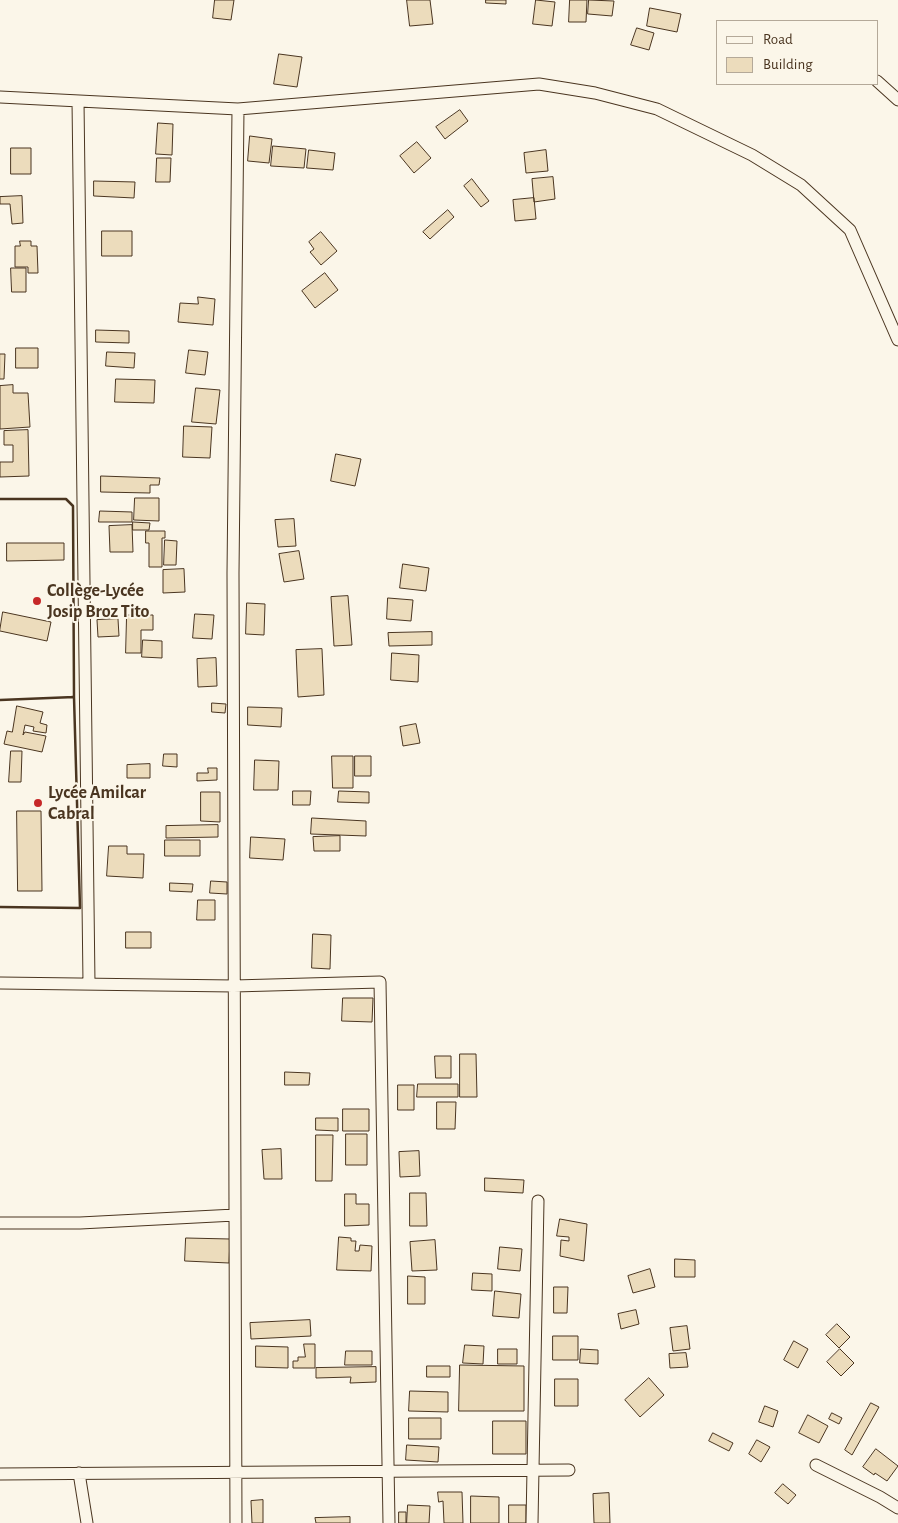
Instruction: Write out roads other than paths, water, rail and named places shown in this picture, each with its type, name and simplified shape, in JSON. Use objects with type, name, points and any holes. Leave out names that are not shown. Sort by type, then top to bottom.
[{"type":"street","points":[[878,82],[898,100]]},
{"type":"street","points":[[0,97],[238,109],[539,84],[595,93],[657,109],[752,155],[801,185],[850,230],[898,340]]},
{"type":"street","points":[[78,101],[89,983]]},
{"type":"street","points":[[236,1523],[233,564],[238,109]]},
{"type":"street","points":[[0,983],[234,986],[380,982],[389,1523]]},
{"type":"street","points":[[532,1523],[538,1201]]},
{"type":"street","points":[[0,1223],[80,1223],[235,1215]]},
{"type":"street","points":[[816,1465],[880,1496],[898,1508]]},
{"type":"street","points":[[0,1474],[569,1470]]},
{"type":"street","points":[[79,1473],[86,1523]]},
{"type":"place","name":"Collège-Lycée Josip Broz Tito","points":[[37,601]]},
{"type":"place","name":"Lycée Amilcar Cabral","points":[[38,803]]}]
